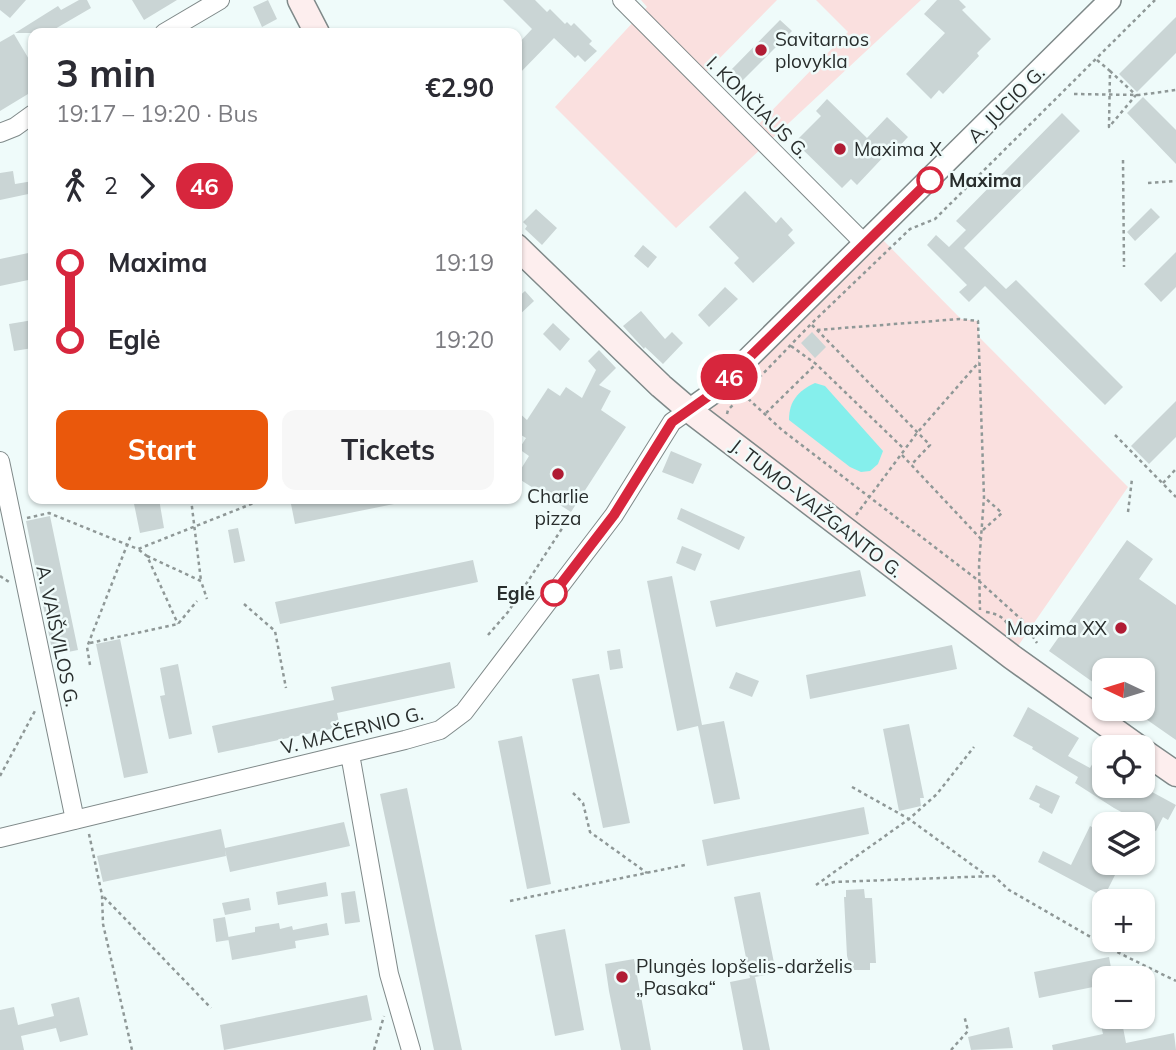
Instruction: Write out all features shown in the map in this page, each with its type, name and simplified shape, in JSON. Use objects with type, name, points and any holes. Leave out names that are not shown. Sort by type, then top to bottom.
[{"type":"main road","points":[[300,0],[314,28]]},
{"type":"main road","name":"J. TUMO-VAIŽGANTO G.","points":[[522,252],[689,410],[1003,651],[1121,735]]},
{"type":"main road","points":[[1155,759],[1176,774]]},
{"type":"street","points":[[172,28],[220,0]]},
{"type":"street","name":"I. KONČIAUS G.","points":[[622,0],[864,244]]},
{"type":"street","name":"A. JUCIO G.","points":[[689,410],[713,393],[1110,0]]},
{"type":"street","points":[[0,133],[28,118]]},
{"type":"street","name":"V. MAČERNIO G.","points":[[0,838],[440,730],[464,712],[614,515],[672,422],[689,410]]},
{"type":"street","name":"A. VAIŠVILOS G.","points":[[0,461],[48,688],[80,818]]},
{"type":"street","points":[[350,754],[380,929],[411,1050]]},
{"type":"path","points":[[727,418],[728,410],[811,324],[910,229],[935,219],[1155,0]]},
{"type":"path","points":[[1097,60],[1136,95]]},
{"type":"path","points":[[1110,71],[1109,127],[1136,95]]},
{"type":"path","points":[[1074,94],[1136,95],[1176,90]]},
{"type":"path","points":[[1123,160],[1124,267]]},
{"type":"path","points":[[1148,183],[1176,181]]},
{"type":"path","points":[[817,330],[960,319],[978,321],[984,497],[980,612]]},
{"type":"path","points":[[811,324],[930,445],[911,465]]},
{"type":"path","points":[[791,346],[816,364],[904,449]]},
{"type":"path","points":[[855,516],[916,433],[979,362]]},
{"type":"path","points":[[766,413],[816,364]]},
{"type":"path","points":[[743,394],[782,430],[979,582],[1022,620],[1037,643]]},
{"type":"path","points":[[1115,435],[1176,497]]},
{"type":"path","points":[[901,454],[981,539]]},
{"type":"path","points":[[1163,483],[1176,469]]},
{"type":"path","points":[[1128,512],[1132,479]]},
{"type":"path","points":[[982,531],[1002,513],[984,497]]},
{"type":"path","points":[[192,504],[201,581],[207,600]]},
{"type":"path","points":[[138,549],[252,504]]},
{"type":"path","points":[[13,521],[50,513],[138,549],[146,556],[201,581]]},
{"type":"path","points":[[488,635],[508,612],[563,527]]},
{"type":"path","points":[[90,665],[87,647],[129,546],[131,535]]},
{"type":"path","points":[[146,556],[178,624]]},
{"type":"path","points":[[90,643],[178,624],[197,601]]},
{"type":"path","points":[[244,604],[275,631],[286,688]]},
{"type":"path","points":[[970,604],[980,612],[997,614],[1007,621],[1013,634]]},
{"type":"path","points":[[0,776],[48,688]]},
{"type":"path","points":[[816,885],[909,819],[937,794],[974,747]]},
{"type":"path","points":[[852,788],[909,819],[987,876]]},
{"type":"path","points":[[573,793],[583,803],[590,832],[647,873]]},
{"type":"path","points":[[80,818],[102,895],[103,924],[132,1050]]},
{"type":"path","points":[[510,901],[685,865]]},
{"type":"path","points":[[825,885],[834,881],[994,876],[1009,890],[1115,951],[1176,981]]},
{"type":"path","points":[[102,895],[211,1007]]},
{"type":"path","points":[[374,1050],[393,987]]},
{"type":"path","points":[[951,1050],[968,1031],[964,1015]]},
{"type":"shaded area","points":[[641,0],[777,0],[704,74],[757,126],[848,32],[816,0],[921,0],[676,228],[555,107],[647,7]]},
{"type":"shaded area","points":[[882,239],[961,319],[978,321],[979,337],[1128,487],[1018,646],[709,411]]},
{"type":"water","points":[[815,383],[825,386],[883,451],[878,464],[870,471],[861,472],[850,467],[789,420],[796,397]]},
{"type":"building","points":[[0,0],[26,0],[10,18],[0,10]]},
{"type":"building","points":[[79,0],[87,0],[91,8],[57,28],[28,28],[28,33],[15,33],[58,6],[61,10]]},
{"type":"building","points":[[132,0],[177,0],[144,20]]},
{"type":"building","points":[[268,0],[277,19],[262,27],[253,7]]},
{"type":"building","points":[[503,0],[535,0],[547,12],[550,9],[565,24],[567,22],[571,26],[574,23],[592,41],[589,44],[597,51],[585,62],[578,55],[575,58],[554,38],[522,71],[522,40],[532,29]]},
{"type":"building","points":[[937,0],[959,0],[966,7],[962,10],[991,39],[977,53],[979,56],[943,94],[939,90],[931,99],[906,74],[945,33],[924,14]]},
{"type":"building","points":[[1176,17],[1176,53],[1137,92],[1119,74]]},
{"type":"building","name":"Savitarnos plovykla","points":[[780,20],[792,31],[742,81],[731,70]]},
{"type":"building","points":[[14,34],[28,58],[28,94],[0,111],[0,42]]},
{"type":"building","points":[[1143,97],[1176,130],[1176,164],[1127,113]]},
{"type":"building","name":"Maxima X","points":[[827,99],[867,138],[887,117],[908,137],[892,154],[889,151],[857,185],[851,179],[842,188],[795,142],[821,116],[816,111]]},
{"type":"building","points":[[1062,113],[1080,131],[964,248],[1006,289],[1016,280],[1123,387],[1105,405],[985,286],[969,302],[959,292],[967,285],[927,245],[936,235],[949,247],[966,230],[956,221]]},
{"type":"building","points":[[13,171],[15,184],[28,182],[28,194],[0,200],[0,173]]},
{"type":"building","points":[[745,191],[776,223],[781,217],[793,230],[788,235],[795,243],[753,283],[734,263],[739,258],[709,227]]},
{"type":"building","points":[[1151,208],[1160,217],[1135,241],[1127,232]]},
{"type":"building","points":[[536,209],[557,228],[542,245],[525,229],[527,226],[523,222]]},
{"type":"building","points":[[643,245],[657,257],[648,268],[634,256]]},
{"type":"building","points":[[1176,252],[1176,287],[1161,302],[1144,284]]},
{"type":"building","points":[[28,253],[28,280],[0,286],[0,259]]},
{"type":"building","points":[[725,287],[738,299],[709,327],[698,315]]},
{"type":"building","points":[[525,291],[534,301],[522,312],[522,294]]},
{"type":"building","points":[[641,311],[665,339],[672,332],[683,343],[663,364],[645,347],[644,349],[623,326]]},
{"type":"building","points":[[28,321],[28,349],[14,351],[9,324]]},
{"type":"building","points":[[553,323],[570,339],[560,351],[543,334]]},
{"type":"building","points":[[812,332],[826,347],[815,358],[801,343]]},
{"type":"building","points":[[599,350],[616,368],[599,385],[611,391],[601,410],[626,427],[571,512],[522,481],[522,467],[529,456],[522,451],[526,438],[522,436],[522,415],[527,420],[548,388],[560,396],[566,387],[582,398],[596,370],[588,361]]},
{"type":"building","points":[[1176,401],[1176,437],[1149,464],[1131,446]]},
{"type":"building","points":[[671,451],[702,464],[693,484],[662,472]]},
{"type":"building","points":[[134,504],[160,504],[164,528],[140,533]]},
{"type":"building","points":[[291,504],[394,504],[295,524]]},
{"type":"building","points":[[681,508],[745,537],[739,550],[677,519]]},
{"type":"building","points":[[50,516],[78,650],[53,655],[26,521]]},
{"type":"building","points":[[238,528],[245,561],[234,563],[228,530]]},
{"type":"building","name":"Maxima XX","points":[[1127,540],[1153,559],[1139,579],[1176,605],[1176,740],[1149,721],[1155,721],[1155,658],[1092,658],[1092,681],[1049,651]]},
{"type":"building","points":[[682,546],[702,554],[695,571],[676,563]]},
{"type":"building","points":[[473,560],[478,582],[280,624],[275,602]]},
{"type":"building","points":[[860,570],[866,596],[716,627],[710,601]]},
{"type":"building","points":[[672,576],[702,725],[724,721],[740,799],[714,804],[698,726],[677,731],[647,581]]},
{"type":"building","points":[[120,639],[148,773],[124,778],[96,644]]},
{"type":"building","points":[[952,645],[957,669],[810,699],[806,675]]},
{"type":"building","points":[[620,649],[623,668],[610,670],[607,651]]},
{"type":"building","points":[[450,662],[455,688],[337,713],[340,727],[218,753],[212,726],[334,700],[331,687]]},
{"type":"building","points":[[178,664],[192,734],[169,739],[160,696],[165,695],[160,668]]},
{"type":"building","points":[[736,672],[759,681],[752,697],[729,688]]},
{"type":"building","points":[[599,674],[630,823],[603,828],[572,679]]},
{"type":"building","points":[[1028,707],[1079,738],[1068,756],[1090,768],[1092,764],[1092,794],[1075,783],[1078,777],[1013,736]]},
{"type":"building","points":[[909,724],[924,798],[920,798],[921,806],[899,811],[883,729]]},
{"type":"building","points":[[522,736],[551,884],[527,889],[498,741]]},
{"type":"building","points":[[1036,785],[1060,796],[1052,814],[1029,799]]},
{"type":"building","points":[[407,788],[462,1050],[434,1050],[380,794]]},
{"type":"building","points":[[1155,794],[1176,805],[1168,820],[1163,817],[1156,831],[1155,812],[1121,812],[1098,798],[1155,798]]},
{"type":"building","points":[[864,807],[869,834],[707,866],[702,840]]},
{"type":"building","points":[[344,822],[350,846],[230,872],[225,850],[226,856],[103,882],[97,856],[221,829],[225,848]]},
{"type":"building","points":[[1090,826],[1092,875],[1115,875],[1108,889],[1092,891],[1038,862],[1043,851],[1071,865]]},
{"type":"building","points":[[326,882],[328,896],[278,905],[276,892]]},
{"type":"building","points":[[864,889],[865,898],[872,898],[876,963],[870,963],[870,970],[851,970],[847,956],[844,897],[846,890]]},
{"type":"building","points":[[355,891],[360,922],[345,924],[341,893]]},
{"type":"building","points":[[760,892],[776,973],[750,978],[734,897]]},
{"type":"building","points":[[249,898],[251,910],[225,915],[222,903]]},
{"type":"building","points":[[225,917],[229,940],[216,942],[213,919]]},
{"type":"building","points":[[279,923],[280,929],[292,926],[293,930],[327,923],[329,935],[295,941],[296,948],[232,960],[228,937],[255,932],[255,927]]},
{"type":"building","points":[[565,929],[584,1030],[555,1036],[535,935]]},
{"type":"building","points":[[1109,957],[1111,966],[1092,966],[1092,987],[1039,998],[1034,972]]},
{"type":"building","points":[[634,959],[651,1050],[621,1050],[609,991],[605,964]]},
{"type":"building","points":[[755,977],[770,1050],[743,1050],[730,982]]},
{"type":"building","points":[[367,995],[372,1020],[224,1050],[220,1025]]},
{"type":"building","points":[[79,997],[88,1035],[60,1042],[56,1028],[21,1036],[24,1050],[0,1050],[0,1010],[14,1007],[18,1025],[54,1016],[51,1004]]},
{"type":"building","points":[[1009,1027],[1013,1048],[971,1050],[968,1037]]},
{"type":"building","points":[[1102,1029],[1123,1029],[1126,1043],[1174,1033],[1176,1050],[1053,1050],[1052,1045],[1103,1034]]},
{"type":"bus line","name":"46","points":[[554,593],[614,515],[672,422],[713,393],[930,180]]},
{"type":"place","name":"Savitarnos plovykla","points":[[761,50]]},
{"type":"place","name":"Maxima X","points":[[840,149]]},
{"type":"place","name":"Maxima","points":[[930,180]]},
{"type":"place","name":"Charlie pizza","points":[[558,474]]},
{"type":"place","name":"Eglė","points":[[554,593]]},
{"type":"place","name":"Maxima XX","points":[[1121,628]]},
{"type":"place","name":"Plungės lopšelis-darželis „Pasaka“","points":[[622,977]]}]
